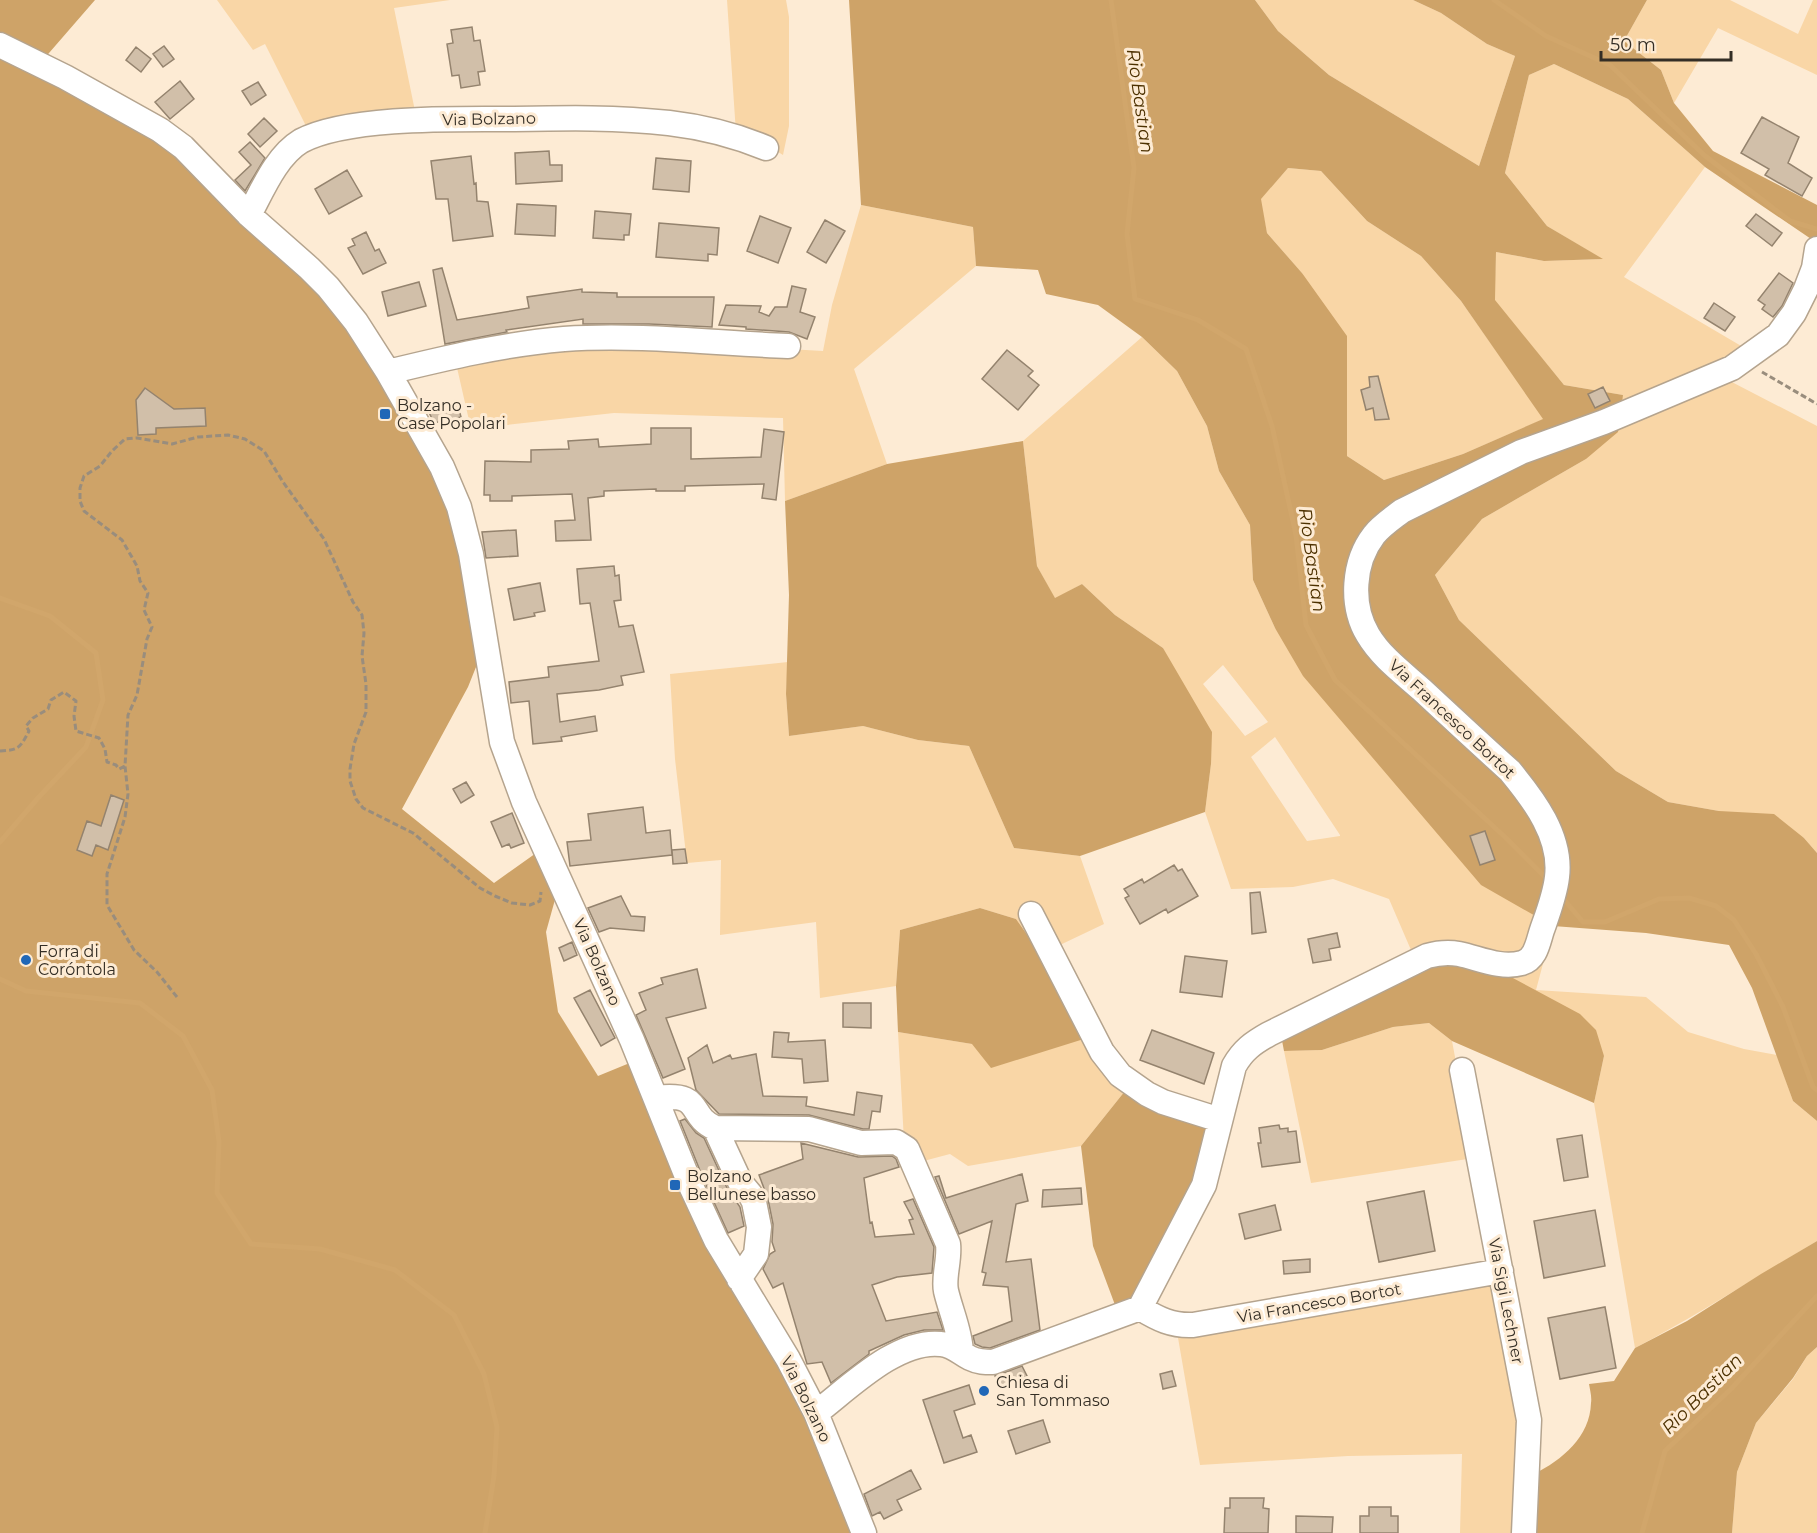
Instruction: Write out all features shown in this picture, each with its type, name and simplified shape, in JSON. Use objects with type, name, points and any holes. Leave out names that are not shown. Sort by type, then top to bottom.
[{"type":"street","name":"Via Bolzano","points":[[0,45],[65,77],[160,130],[183,147],[249,215],[328,287],[356,322],[388,372],[442,467],[459,507],[471,554],[496,711],[510,765],[524,802],[632,1040],[708,1221],[739,1279],[788,1359],[816,1413],[864,1533]]},
{"type":"street","name":"Via Bolzano","points":[[249,215],[280,161],[300,142],[326,132],[363,126],[425,120],[625,119],[710,129],[746,139],[766,148]]},
{"type":"street","name":"Via Francesco Bortot","points":[[1501,1271],[1193,1325],[1178,1326],[1140,1308],[1204,1185],[1234,1066],[1240,1054],[1252,1044],[1427,956],[1442,952],[1503,965],[1526,962],[1534,953],[1550,905],[1557,878],[1558,861],[1548,828],[1527,791],[1510,771],[1384,656],[1366,632],[1360,616],[1356,582],[1365,551],[1374,535],[1402,511],[1521,452],[1604,422],[1706,380],[1743,361],[1778,335],[1794,313],[1814,268],[1817,249]]},
{"type":"street","points":[[388,372],[472,352],[565,339],[625,339],[788,346]]},
{"type":"street","points":[[1031,914],[1102,1052],[1120,1075],[1133,1086],[1155,1098],[1220,1120]]},
{"type":"street","name":"Via Sigi Lechner","points":[[1462,1070],[1529,1420],[1524,1533]]},
{"type":"street","points":[[656,1098],[686,1099],[692,1103],[705,1122],[715,1128],[808,1130],[861,1143],[896,1142],[903,1144],[948,1244],[946,1290],[960,1340],[961,1352]]},
{"type":"street","points":[[715,1128],[740,1182],[754,1202],[759,1227],[756,1254],[739,1279]]},
{"type":"street","points":[[816,1413],[882,1362],[903,1352],[936,1344],[951,1346],[979,1362],[993,1362],[1140,1308]]},
{"type":"path","points":[[1743,361],[1817,404]]},
{"type":"path","points":[[177,997],[157,972],[134,950],[107,905],[107,874],[125,817],[128,794],[125,766],[128,715],[137,695],[147,639],[152,627],[144,610],[148,593],[140,581],[137,566],[122,540],[84,511],[80,501],[84,476],[100,466],[125,439],[137,438],[172,444],[198,437],[228,435],[245,439],[264,451],[324,539],[353,602],[362,615],[366,712],[354,744],[350,769],[350,780],[356,799],[363,808],[413,833],[480,888],[495,896],[512,903],[530,905],[540,901],[540,889]]},
{"type":"path","points":[[0,751],[12,751],[21,747],[29,731],[26,726],[33,718],[48,709],[51,700],[64,692],[76,701],[74,716],[76,731],[99,738],[105,749],[107,762],[116,765],[118,769],[125,766]]},
{"type":"shaded area","points":[[0,0],[95,0],[36,68],[158,137],[348,322],[454,511],[482,652],[468,687],[402,809],[494,883],[546,846],[561,878],[546,932],[558,1012],[598,1076],[637,1060],[813,1422],[861,1533],[0,1533]]},
{"type":"shaded area","points":[[217,0],[450,0],[394,8],[416,116],[309,132],[265,44],[253,50]]},
{"type":"shaded area","points":[[727,0],[786,0],[789,17],[789,126],[783,155],[767,145],[736,133]]},
{"type":"shaded area","points":[[849,0],[1255,0],[1278,31],[1329,75],[1479,166],[1515,56],[1487,44],[1441,13],[1413,0],[1647,0],[1624,41],[1661,70],[1674,103],[1713,151],[1817,205],[1817,243],[1705,167],[1628,99],[1554,64],[1529,75],[1505,173],[1547,226],[1603,259],[1544,261],[1496,252],[1495,300],[1564,385],[1623,395],[1618,432],[1586,459],[1482,519],[1435,575],[1459,620],[1616,771],[1668,802],[1719,811],[1774,814],[1804,838],[1817,853],[1817,1121],[1793,1101],[1752,988],[1729,945],[1646,933],[1553,926],[1481,885],[1303,676],[1275,628],[1253,580],[1250,525],[1219,471],[1207,426],[1177,371],[1142,337],[1098,305],[1046,294],[1038,270],[976,266],[973,227],[861,205]],"holes":[[[1288,168],[1321,171],[1367,221],[1421,256],[1461,301],[1543,419],[1463,454],[1384,480],[1347,456],[1347,336],[1302,273],[1267,233],[1261,199]]]},
{"type":"shaded area","points":[[1255,0],[1413,0],[1441,13],[1487,44],[1515,56],[1479,166],[1329,75],[1278,31]]},
{"type":"shaded area","points":[[1647,0],[1730,0],[1798,34],[1813,0],[1817,0],[1817,75],[1718,28],[1674,103],[1661,70],[1624,41]]},
{"type":"shaded area","points":[[1554,64],[1628,99],[1705,167],[1624,277],[1748,350],[1726,379],[1817,426],[1817,853],[1804,838],[1719,811],[1668,802],[1616,771],[1459,620],[1435,575],[1482,519],[1586,459],[1623,395],[1564,385],[1494,300],[1496,252],[1544,261],[1602,259],[1547,226],[1505,173],[1529,75]]},
{"type":"shaded area","points":[[1288,168],[1321,171],[1367,221],[1421,256],[1461,301],[1544,419],[1463,454],[1384,480],[1347,456],[1346,402],[1302,273],[1267,233],[1260,199]]},
{"type":"shaded area","points":[[861,205],[973,227],[976,266],[854,369],[887,464],[785,501],[783,418],[614,413],[471,429],[455,359],[661,342],[823,351],[832,305]]},
{"type":"shaded area","points":[[1142,337],[1177,371],[1207,426],[1219,471],[1250,525],[1253,580],[1275,628],[1553,926],[1536,990],[1646,997],[1688,1032],[1744,1049],[1777,1055],[1793,1101],[1817,1121],[1817,1241],[1635,1348],[1594,1103],[1604,1056],[1414,957],[1389,899],[1333,879],[1293,887],[1231,889],[1205,812],[1211,764],[1163,648],[1115,615],[1082,584],[1055,599],[1037,566],[1023,441]],"holes":[[[1223,665],[1268,722],[1245,736],[1203,684]],[[1275,737],[1340,835],[1340,836],[1307,841],[1251,757]]]},
{"type":"shaded area","points":[[1023,441],[1037,566],[1055,598],[1082,584],[1115,615],[1163,648],[1212,732],[1205,812],[1080,856],[1014,848],[969,746],[918,740],[863,726],[789,736],[786,694],[789,595],[785,501],[887,464]]},
{"type":"shaded area","points":[[788,662],[786,694],[789,736],[863,726],[918,740],[969,746],[1014,848],[1080,856],[1104,924],[1041,954],[1016,919],[980,908],[900,930],[896,986],[820,998],[816,922],[720,935],[721,860],[687,863],[675,759],[670,674]]},
{"type":"shaded area","points":[[980,908],[1016,919],[1041,954],[1087,1038],[991,1068],[972,1044],[898,1032],[896,986],[900,930]]},
{"type":"shaded area","points":[[1414,957],[1498,970],[1580,1014],[1596,1030],[1604,1056],[1594,1103],[1452,1041],[1429,1023],[1393,1027],[1322,1050],[1284,1051],[1279,1025]]},
{"type":"shaded area","points":[[1429,1023],[1452,1041],[1474,1158],[1311,1183],[1284,1051],[1322,1050],[1393,1027]]},
{"type":"shaded area","points":[[898,1032],[972,1044],[1087,1038],[1133,1081],[1081,1146],[968,1166],[950,1154],[916,1163],[904,1141]]},
{"type":"shaded area","points":[[1133,1081],[1221,1115],[1214,1178],[1121,1321],[1093,1246],[1081,1146]]},
{"type":"shaded area","points":[[1817,1241],[1817,1347],[1807,1356],[1793,1378],[1756,1423],[1737,1472],[1732,1533],[1530,1533],[1534,1474],[1555,1462],[1580,1437],[1589,1415],[1591,1398],[1589,1384],[1614,1381],[1635,1348],[1687,1321]]},
{"type":"shaded area","points":[[1505,1268],[1530,1533],[1460,1533],[1462,1454],[1348,1456],[1200,1465],[1177,1332]]},
{"type":"shaded area","points":[[1817,1347],[1817,1533],[1732,1533],[1737,1472],[1756,1423],[1793,1379],[1807,1356]]},
{"type":"building","points":[[472,27],[474,41],[480,40],[485,71],[478,72],[480,85],[461,88],[459,75],[452,76],[447,44],[453,43],[451,30]]},
{"type":"building","points":[[164,46],[174,59],[163,67],[153,54]]},
{"type":"building","points":[[136,47],[151,59],[141,72],[126,60]]},
{"type":"building","points":[[180,81],[194,99],[170,119],[155,102]]},
{"type":"building","points":[[258,82],[266,95],[251,105],[242,91]]},
{"type":"building","points":[[1762,117],[1799,137],[1788,163],[1812,178],[1802,196],[1765,175],[1769,169],[1741,153]]},
{"type":"building","points":[[264,118],[277,131],[260,147],[248,134]]},
{"type":"building","points":[[250,142],[265,158],[245,191],[235,180],[251,165],[239,152]]},
{"type":"building","points":[[549,151],[550,165],[562,165],[562,181],[516,184],[515,153]]},
{"type":"building","points":[[471,156],[477,201],[488,202],[493,236],[453,241],[448,199],[436,199],[431,161]]},
{"type":"building","points":[[656,158],[691,161],[689,192],[653,189]]},
{"type":"building","points":[[347,170],[362,196],[329,214],[315,189]]},
{"type":"building","points":[[517,204],[556,206],[555,236],[515,234]]},
{"type":"building","points":[[595,211],[631,214],[629,235],[624,235],[624,240],[593,238]]},
{"type":"building","points":[[1756,214],[1782,233],[1772,246],[1746,226]]},
{"type":"building","points":[[760,216],[791,228],[778,263],[747,251]]},
{"type":"building","points":[[825,220],[845,231],[826,263],[807,252]]},
{"type":"building","points":[[659,223],[719,228],[717,255],[708,254],[708,261],[656,257]]},
{"type":"building","points":[[366,232],[375,251],[379,249],[386,263],[363,274],[348,248],[355,245],[352,239]]},
{"type":"building","points":[[442,268],[457,320],[529,308],[527,297],[582,289],[582,292],[617,293],[617,297],[714,297],[712,327],[583,324],[583,319],[506,330],[507,332],[445,344],[433,270]]},
{"type":"building","points":[[1779,273],[1793,283],[1782,306],[1773,317],[1762,309],[1765,305],[1758,300]]},
{"type":"building","points":[[419,282],[426,306],[388,316],[382,292]]},
{"type":"building","points":[[792,286],[806,289],[800,312],[815,317],[807,339],[789,332],[719,325],[726,305],[761,306],[759,312],[769,316],[775,307],[787,307]]},
{"type":"building","points":[[1714,303],[1735,317],[1725,331],[1704,318]]},
{"type":"building","points":[[1007,350],[1033,371],[1028,376],[1039,385],[1018,410],[982,379]]},
{"type":"building","points":[[1378,376],[1389,419],[1375,420],[1373,408],[1366,410],[1361,390],[1370,387],[1369,377]]},
{"type":"building","points":[[1603,387],[1610,401],[1595,408],[1588,394]]},
{"type":"building","points":[[145,388],[174,409],[205,408],[206,426],[156,428],[156,434],[138,435],[136,400]]},
{"type":"building","points":[[457,402],[461,417],[434,423],[427,408]]},
{"type":"building","points":[[651,428],[691,428],[691,459],[761,457],[764,429],[784,432],[776,500],[762,498],[764,484],[685,486],[685,491],[656,491],[656,489],[604,491],[604,496],[588,498],[591,540],[556,541],[555,521],[575,520],[572,494],[512,496],[512,501],[490,501],[490,495],[484,495],[485,461],[531,462],[531,450],[569,449],[568,441],[598,439],[599,447],[651,444]]},
{"type":"building","points":[[516,530],[518,556],[486,558],[482,532]]},
{"type":"building","points":[[614,566],[615,576],[619,575],[621,600],[614,601],[619,627],[633,625],[644,672],[621,676],[623,685],[557,694],[560,722],[595,716],[597,731],[561,737],[562,741],[533,744],[529,701],[511,703],[509,682],[549,677],[548,667],[599,661],[590,603],[580,604],[577,569]]},
{"type":"building","points":[[540,583],[545,611],[534,613],[535,616],[514,620],[508,589]]},
{"type":"building","points":[[466,782],[474,795],[461,803],[453,789]]},
{"type":"building","points":[[111,795],[124,800],[108,850],[96,845],[92,856],[77,850],[87,821],[101,826]]},
{"type":"building","points":[[643,807],[646,833],[670,830],[672,855],[570,866],[567,842],[591,840],[588,814]]},
{"type":"building","points":[[512,813],[524,843],[511,848],[509,844],[502,847],[491,822]]},
{"type":"building","points":[[1485,831],[1495,860],[1480,865],[1470,836]]},
{"type":"building","points":[[685,849],[687,863],[673,864],[672,850]]},
{"type":"building","points":[[1174,865],[1178,871],[1182,869],[1198,896],[1168,913],[1166,909],[1140,924],[1125,898],[1129,896],[1124,889],[1142,879],[1144,883]]},
{"type":"building","points":[[1260,892],[1266,932],[1252,934],[1250,893]]},
{"type":"building","points":[[621,896],[631,916],[645,917],[644,931],[610,928],[599,932],[588,908]]},
{"type":"building","points":[[1337,933],[1340,947],[1329,949],[1331,960],[1313,963],[1308,939]]},
{"type":"building","points":[[572,942],[577,955],[564,961],[559,948]]},
{"type":"building","points":[[1185,956],[1227,961],[1222,997],[1180,992]]},
{"type":"building","points":[[697,969],[706,1008],[666,1018],[685,1069],[663,1078],[636,1015],[646,1010],[639,993],[663,984],[661,978]]},
{"type":"building","points":[[590,990],[615,1038],[601,1046],[574,998]]},
{"type":"building","points":[[843,1003],[871,1003],[871,1028],[843,1027]]},
{"type":"building","points":[[1152,1030],[1214,1053],[1204,1084],[1140,1060]]},
{"type":"building","points":[[774,1032],[789,1033],[788,1042],[825,1040],[828,1081],[804,1083],[802,1059],[772,1057]]},
{"type":"building","points":[[707,1045],[713,1063],[730,1055],[732,1059],[756,1054],[763,1096],[807,1097],[806,1106],[854,1115],[857,1092],[882,1096],[880,1112],[872,1111],[869,1129],[809,1115],[719,1114],[696,1090],[688,1058]]},
{"type":"building","points":[[685,1119],[696,1133],[704,1138],[727,1188],[740,1207],[744,1226],[728,1233],[680,1121]]},
{"type":"building","points":[[1279,1125],[1280,1129],[1288,1128],[1288,1132],[1296,1131],[1300,1162],[1262,1167],[1258,1143],[1261,1143],[1259,1128]]},
{"type":"building","points":[[1582,1135],[1588,1177],[1564,1181],[1557,1139]]},
{"type":"building","points":[[801,1143],[858,1157],[892,1156],[896,1159],[899,1167],[864,1178],[870,1223],[872,1222],[875,1237],[914,1234],[909,1220],[913,1219],[904,1202],[913,1199],[934,1247],[932,1273],[897,1277],[872,1285],[886,1321],[937,1312],[943,1330],[924,1330],[904,1335],[869,1351],[869,1354],[831,1383],[822,1362],[807,1364],[783,1283],[773,1288],[763,1269],[770,1254],[775,1251],[768,1199],[759,1175],[803,1159]]},
{"type":"building","points":[[1022,1174],[1028,1201],[1016,1204],[1006,1262],[1031,1259],[1040,1330],[990,1348],[982,1347],[975,1344],[973,1336],[1012,1321],[1008,1287],[983,1285],[986,1273],[982,1272],[992,1221],[959,1234],[935,1177],[939,1176],[946,1198]]},
{"type":"building","points":[[1081,1188],[1082,1204],[1042,1207],[1043,1190]]},
{"type":"building","points":[[1424,1191],[1435,1251],[1379,1262],[1367,1202]]},
{"type":"building","points":[[1275,1205],[1281,1230],[1245,1239],[1239,1214]]},
{"type":"building","points":[[1595,1210],[1605,1266],[1544,1278],[1534,1221]]},
{"type":"building","points":[[1310,1259],[1310,1272],[1284,1274],[1283,1261]]},
{"type":"building","points":[[1605,1307],[1616,1368],[1560,1379],[1548,1318]]},
{"type":"building","points":[[1022,1366],[1027,1376],[1001,1388],[995,1376]]},
{"type":"building","points":[[1172,1371],[1176,1386],[1163,1389],[1160,1374]]},
{"type":"building","points":[[969,1385],[975,1404],[954,1411],[963,1438],[971,1435],[977,1452],[944,1463],[923,1400]]},
{"type":"building","points":[[1043,1420],[1050,1442],[1016,1454],[1008,1431]]},
{"type":"building","points":[[911,1470],[921,1489],[897,1500],[902,1510],[884,1519],[880,1512],[872,1516],[864,1494]]},
{"type":"building","points":[[1230,1498],[1264,1498],[1263,1508],[1269,1509],[1268,1533],[1224,1533],[1225,1508],[1230,1508]]},
{"type":"building","points":[[1369,1507],[1391,1507],[1391,1516],[1398,1516],[1398,1533],[1360,1533],[1360,1516],[1369,1516]]},
{"type":"building","points":[[1296,1516],[1333,1517],[1332,1533],[1296,1533]]},
{"type":"waterway","name":"Rio Bastian","points":[[1111,0],[1134,168],[1127,234],[1135,299],[1198,320],[1246,349],[1272,426],[1296,535],[1306,625],[1335,680],[1506,838],[1550,882]]},
{"type":"waterway","points":[[1494,0],[1546,36],[1610,65],[1704,155],[1790,221],[1817,229]]},
{"type":"waterway","points":[[0,598],[50,616],[96,653],[103,700],[86,747],[0,842]]},
{"type":"waterway","name":"Rio Bastian","points":[[1561,896],[1583,922],[1605,922],[1659,899],[1689,898],[1716,906],[1734,920],[1756,954],[1783,1007],[1813,1087],[1817,1090]]},
{"type":"waterway","points":[[0,979],[26,991],[140,1003],[183,1036],[212,1090],[219,1142],[217,1193],[251,1244],[320,1249],[395,1270],[454,1315],[484,1374],[497,1427],[494,1476],[485,1533]]},
{"type":"waterway","name":"Rio Bastian","points":[[1642,1533],[1665,1451],[1731,1389],[1817,1296]]},
{"type":"place","name":"Bolzano - Case Popolari","points":[[385,414]]},
{"type":"place","name":"Forra di Coróntola","points":[[26,960]]},
{"type":"place","name":"Bolzano Bellunese basso","points":[[675,1185]]},
{"type":"place","name":"Chiesa di San Tommaso","points":[[984,1391]]}]
